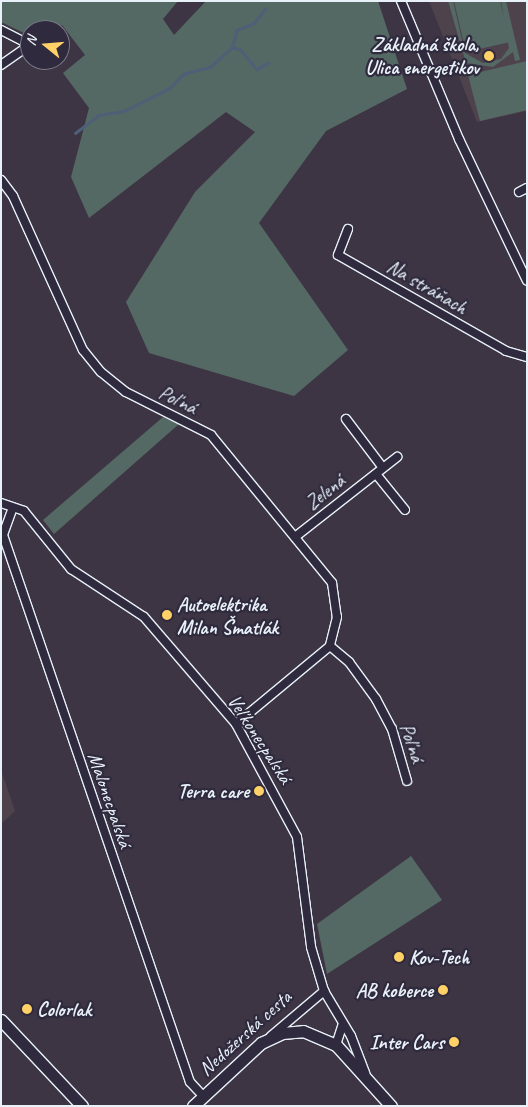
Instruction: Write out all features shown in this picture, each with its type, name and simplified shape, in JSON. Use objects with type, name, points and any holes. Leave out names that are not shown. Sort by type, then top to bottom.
[{"type":"main road","points":[[1,1020],[82,1106]]},
{"type":"main road","points":[[270,1038],[303,1031],[336,1045],[366,1075],[391,1106]]},
{"type":"main road","name":"Nedožerská cesta","points":[[193,1106],[270,1038]]},
{"type":"street","points":[[401,1],[459,139],[527,281]]},
{"type":"street","points":[[1,30],[20,40]]},
{"type":"street","points":[[1,65],[20,52]]},
{"type":"street","name":"Poľná","points":[[1,180],[83,350],[100,372],[126,392],[211,435],[295,536],[332,584],[337,617],[330,646],[349,662],[376,700],[392,729],[407,781]]},
{"type":"street","name":"Na stráňach","points":[[348,229],[338,255],[506,351],[527,357]]},
{"type":"street","points":[[346,419],[384,468]]},
{"type":"street","name":"Zelená","points":[[295,536],[397,457]]},
{"type":"street","name":"Zelená","points":[[376,474],[405,510]]},
{"type":"street","name":"Veľkonecpalská","points":[[1,504],[12,510],[24,511],[71,569],[144,617],[236,724],[297,837],[311,946],[323,987],[351,1036],[366,1075]]},
{"type":"street","name":"Malonecpalská","points":[[12,510],[3,535],[190,1082],[203,1096]]},
{"type":"street","points":[[236,724],[330,646]]},
{"type":"street","name":"Nedožerská cesta","points":[[270,1038],[323,987]]},
{"type":"street","points":[[336,1045],[343,1024]]},
{"type":"shaded area","name":"Základná škola, Ulica energetikov","points":[[429,1],[527,1],[527,111],[477,122]]},
{"type":"shaded area","points":[[1,770],[15,811],[1,824]]},
{"type":"green space","points":[[1,1],[178,1],[163,19],[174,35],[206,1],[378,1],[407,89],[326,131],[259,223],[348,350],[294,396],[149,353],[126,302],[195,192],[255,132],[226,112],[89,218],[71,177],[89,108],[63,73],[70,70],[70,67],[85,55],[70,35],[70,20],[20,20],[20,31],[1,22]]},
{"type":"green space","points":[[448,1],[453,1],[465,53],[483,63],[501,59],[509,48],[501,1],[506,1],[520,60],[515,61],[513,52],[493,67],[466,63]]},
{"type":"green space","points":[[454,1],[500,1],[510,42],[466,52]]},
{"type":"green space","points":[[527,61],[527,110],[480,121],[468,75]]},
{"type":"green space","points":[[163,417],[179,424],[54,534],[43,520]]},
{"type":"green space","points":[[411,856],[442,900],[327,974],[317,924]]},
{"type":"waterway","points":[[75,133],[99,115],[124,111],[170,88],[183,74],[210,67],[232,47],[237,30],[254,23],[265,9]]},
{"type":"waterway","points":[[232,47],[241,50],[257,69],[268,63]]},
{"type":"place","name":"Základná škola, Ulica energetikov","points":[[489,56]]},
{"type":"place","name":"Autoelektrika Milan Šmatlák","points":[[167,615]]},
{"type":"place","name":"Terra care","points":[[259,791]]},
{"type":"place","name":"Kov-Tech","points":[[399,957]]},
{"type":"place","name":"AB koberce","points":[[443,990]]},
{"type":"place","name":"Colorlak","points":[[27,1009]]},
{"type":"place","name":"Inter Cars","points":[[454,1042]]}]
